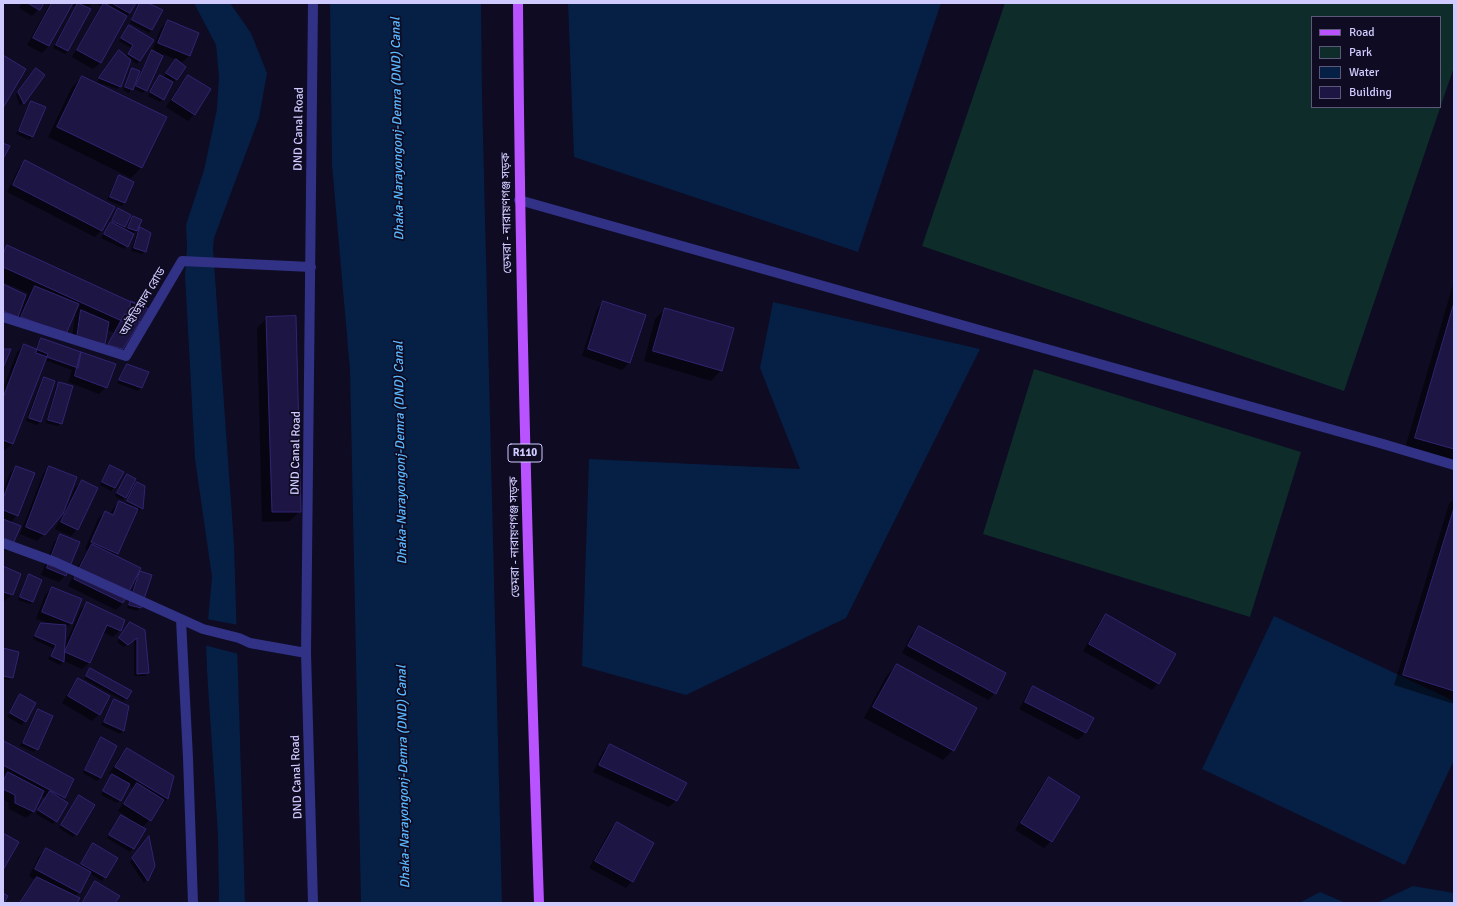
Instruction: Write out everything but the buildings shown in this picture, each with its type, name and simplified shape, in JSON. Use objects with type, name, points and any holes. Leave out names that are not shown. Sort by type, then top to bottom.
[{"type":"main road","name":"ডেমরা - নারায়ণগঞ্জ সড়ক","points":[[518,3],[519,200],[539,903]]},
{"type":"street","name":"DND Canal Road","points":[[313,3],[306,652],[313,903]]},
{"type":"street","points":[[519,200],[1454,465]]},
{"type":"street","name":"আইডিয়াল রোড","points":[[3,317],[126,356],[182,261],[311,267]]},
{"type":"street","points":[[3,543],[55,562],[203,629],[240,638],[250,643],[306,652]]},
{"type":"street","points":[[181,620],[193,903]]},
{"type":"green space","points":[[1005,3],[1454,3],[1454,67],[1441,105],[1441,16],[1311,16],[1311,108],[1440,108],[1344,391],[922,246]]},
{"type":"green space","points":[[1034,369],[1301,452],[1250,617],[983,534]]},
{"type":"water","points":[[194,3],[230,3],[251,33],[267,73],[259,118],[214,238],[213,249],[234,544],[245,903],[219,903],[218,835],[206,643],[212,577],[195,459],[185,275],[187,247],[186,225],[204,170],[217,109],[219,77],[216,45]]},
{"type":"water","name":"Dhaka-Narayongonj-Demra (DND) Canal","points":[[330,3],[481,3],[502,903],[361,903],[350,370],[332,165]]},
{"type":"water","points":[[568,3],[941,3],[858,252],[574,157]]},
{"type":"water","points":[[773,302],[980,349],[846,618],[686,695],[582,666],[589,459],[800,469],[760,368]]},
{"type":"water","points":[[1274,616],[1454,701],[1454,760],[1405,865],[1202,769]]},
{"type":"water","points":[[1413,886],[1454,893],[1454,903],[1374,903]]},
{"type":"water","points":[[1320,892],[1346,903],[1299,903]]},
{"type":"pier","points":[[206,619],[239,625],[239,654],[204,645]]}]
